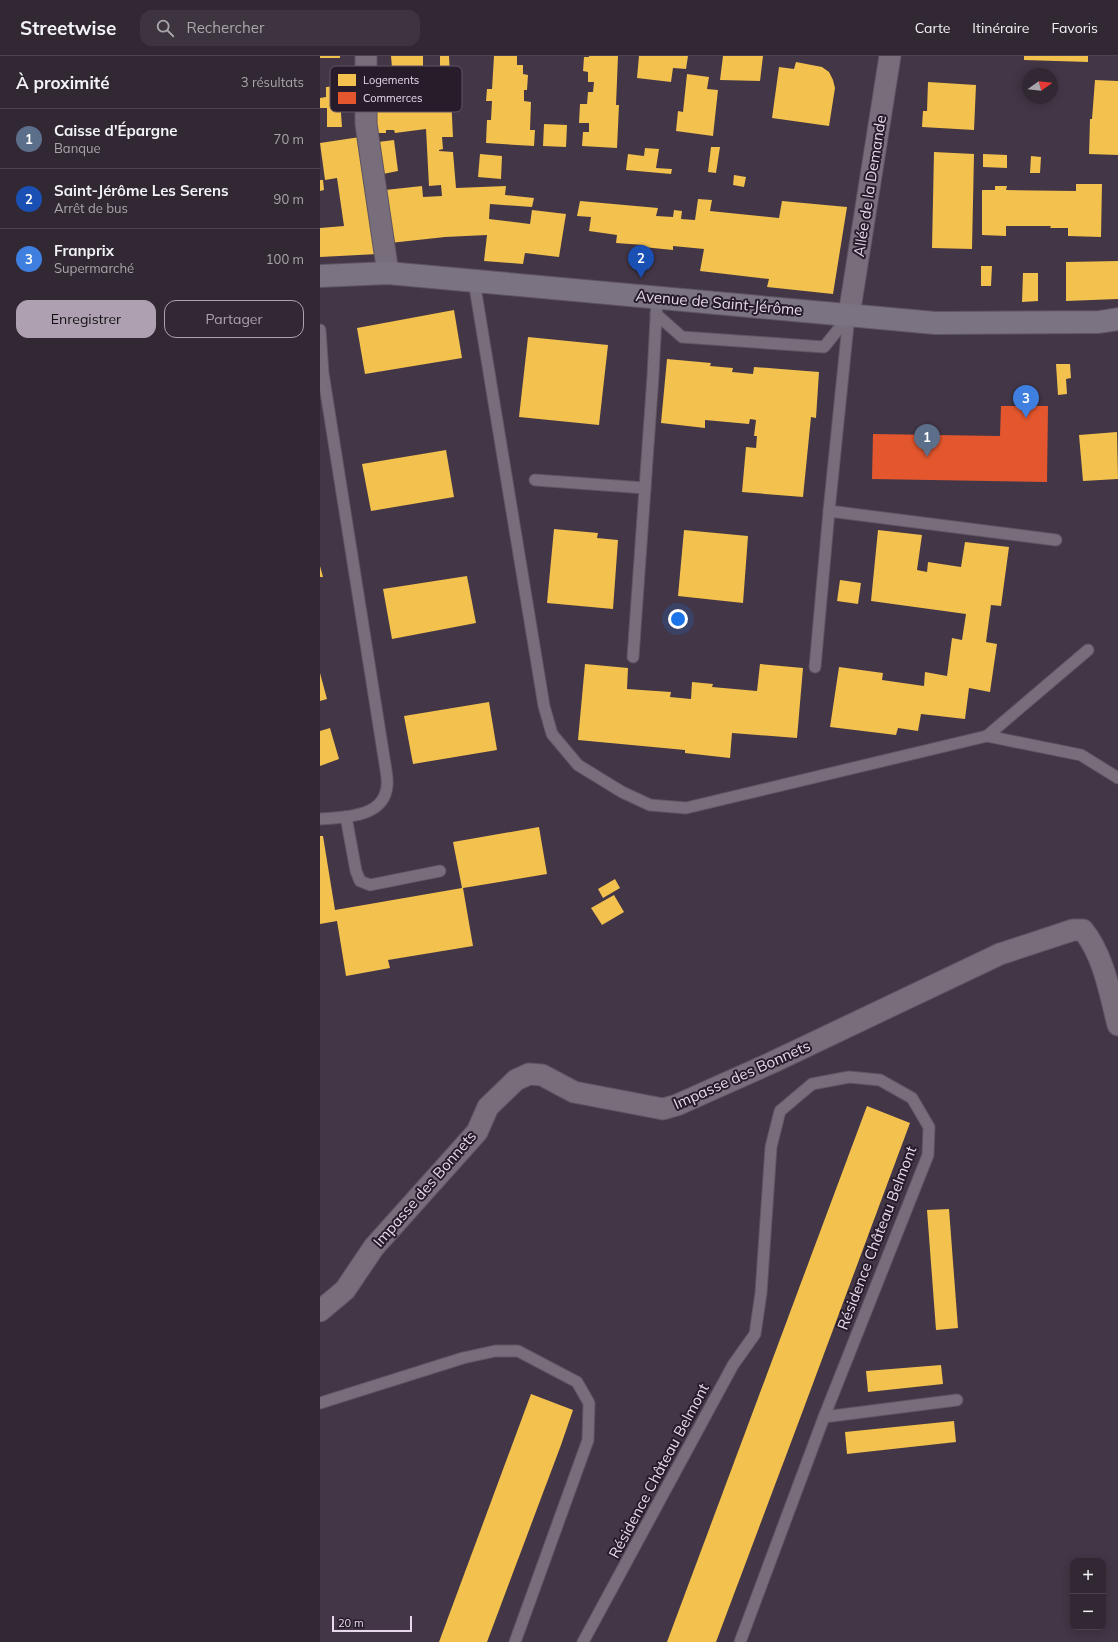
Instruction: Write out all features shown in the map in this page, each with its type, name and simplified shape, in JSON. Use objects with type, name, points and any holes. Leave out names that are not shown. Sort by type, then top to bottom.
[{"type":"street","name":"Allée de la Demande","points":[[849,315],[890,56]]},
{"type":"street","points":[[366,112],[366,124],[388,273]]},
{"type":"street","name":"Avenue de Saint-Jérôme","points":[[320,276],[388,273],[474,281],[657,306],[849,315],[935,323],[1100,322],[1118,319]]},
{"type":"street","name":"Impasse des Bonnets","points":[[320,1311],[345,1290],[374,1247],[477,1132],[488,1107],[516,1080],[529,1074],[542,1075],[574,1092],[663,1109],[677,1106],[1000,954],[1073,930],[1083,930],[1106,974],[1118,1025]]},
{"type":"lane","points":[[474,281],[544,706],[552,734],[578,765],[622,792],[650,805],[686,808],[987,736],[1081,755],[1118,778]]},
{"type":"lane","points":[[657,306],[682,337],[824,347],[849,315]]},
{"type":"lane","points":[[633,657],[657,306]]},
{"type":"lane","points":[[815,667],[849,315]]},
{"type":"lane","points":[[320,330],[323,373],[388,786],[384,800],[376,808],[366,813],[346,817],[320,819]]},
{"type":"lane","points":[[535,480],[645,488]]},
{"type":"lane","points":[[829,511],[1056,540]]},
{"type":"lane","points":[[987,736],[1088,650]]},
{"type":"lane","points":[[346,817],[356,871],[360,881],[370,885],[440,871]]},
{"type":"lane","name":"Résidence Château Belmont","points":[[583,1642],[733,1366],[755,1334],[761,1293],[771,1147],[780,1111],[812,1084],[849,1077],[880,1080],[912,1098],[929,1127],[928,1155],[824,1417],[740,1642]]},
{"type":"lane","points":[[320,1403],[463,1358],[495,1351],[518,1351],[577,1382],[589,1402],[588,1440],[514,1642]]},
{"type":"lane","points":[[824,1417],[957,1400]]},
{"type":"building: Logements","points":[[320,56],[340,56],[340,58],[320,58]]},
{"type":"building: Logements","points":[[391,56],[423,56],[423,66],[392,66]]},
{"type":"building: Logements","points":[[440,56],[449,56],[449,66],[440,66]]},
{"type":"building: Logements","points":[[494,56],[517,56],[517,65],[523,65],[523,74],[528,75],[527,90],[524,90],[524,101],[531,102],[530,130],[535,130],[534,146],[486,143],[487,120],[491,120],[492,101],[486,101],[487,89],[492,89]]},
{"type":"building: Logements","points":[[618,56],[616,105],[619,105],[617,148],[582,146],[583,132],[589,132],[589,123],[579,123],[580,104],[587,104],[588,92],[593,92],[594,82],[588,82],[588,72],[583,71],[584,57]]},
{"type":"building: Logements","points":[[639,56],[688,56],[686,69],[673,68],[671,82],[637,78]]},
{"type":"building: Logements","points":[[723,56],[763,56],[760,81],[720,80]]},
{"type":"building: Logements","points":[[1024,56],[1088,56],[1088,62],[1024,60]]},
{"type":"building: Logements","points":[[796,62],[822,67],[829,72],[835,88],[829,126],[772,118],[779,67],[794,69]]},
{"type":"building: Logements","points":[[687,74],[709,77],[707,89],[718,90],[713,136],[676,131],[678,111],[683,112]]},
{"type":"building: Logements","points":[[1095,80],[1118,81],[1118,155],[1089,154],[1090,119],[1092,119]]},
{"type":"building: Logements","points":[[928,82],[976,85],[974,130],[922,127],[923,111],[927,111]]},
{"type":"building: Logements","points":[[326,87],[330,87],[330,112],[341,112],[342,127],[327,127],[327,108],[320,108],[320,98],[326,97]]},
{"type":"building: Logements","points":[[375,112],[452,112],[453,137],[442,137],[443,149],[439,151],[453,152],[456,188],[506,186],[505,195],[534,198],[532,207],[490,204],[489,219],[530,224],[532,210],[566,214],[559,257],[525,253],[523,264],[484,261],[487,235],[445,237],[390,243],[385,190],[422,186],[423,197],[442,196],[441,185],[429,186],[426,129],[395,133],[394,130],[386,130],[386,133],[377,133]]},
{"type":"building: Logements","points":[[544,124],[567,125],[566,147],[543,146]]},
{"type":"building: Logements","points":[[360,137],[378,254],[320,257],[320,228],[344,226],[337,178],[325,180],[320,143]]},
{"type":"building: Logements","points":[[394,140],[398,171],[383,174],[378,142]]},
{"type":"building: Logements","points":[[711,147],[720,147],[716,173],[708,172]]},
{"type":"building: Logements","points":[[645,148],[659,149],[656,168],[672,169],[671,174],[626,170],[628,154],[644,156]]},
{"type":"building: Logements","points":[[934,152],[974,154],[972,249],[932,248]]},
{"type":"building: Logements","points":[[480,154],[502,156],[501,179],[478,177]]},
{"type":"building: Logements","points":[[983,154],[1007,155],[1007,168],[983,167]]},
{"type":"building: Logements","points":[[1031,156],[1041,157],[1040,173],[1030,173]]},
{"type":"building: Logements","points":[[734,175],[746,177],[744,187],[733,185]]},
{"type":"building: Logements","points":[[320,180],[323,180],[324,190],[320,191]]},
{"type":"building: Logements","points":[[1076,184],[1102,184],[1101,237],[1068,236],[1068,228],[1050,228],[1051,226],[1006,226],[1006,236],[982,235],[982,190],[995,190],[995,186],[1007,186],[1006,190],[1076,191]]},
{"type":"building: Logements","points":[[698,199],[712,200],[710,211],[779,218],[782,201],[847,207],[833,294],[767,287],[769,279],[700,271],[704,249],[673,246],[673,250],[643,247],[644,245],[616,243],[617,235],[589,231],[591,217],[577,216],[580,201],[658,208],[656,216],[673,217],[674,210],[682,211],[681,219],[695,220]]},
{"type":"building: Logements","points":[[1118,261],[1118,299],[1066,301],[1066,262]]},
{"type":"building: Logements","points":[[981,266],[992,266],[991,286],[981,286]]},
{"type":"building: Logements","points":[[1023,273],[1038,273],[1038,301],[1022,302]]},
{"type":"building: Logements","points":[[454,310],[462,358],[365,374],[357,328]]},
{"type":"building: Logements","points":[[528,337],[608,345],[599,425],[519,417]]},
{"type":"building: Logements","points":[[667,359],[711,363],[710,366],[733,368],[732,372],[753,374],[754,367],[819,372],[816,418],[811,417],[803,497],[742,492],[746,447],[756,448],[757,436],[754,436],[756,420],[750,419],[749,424],[705,420],[705,428],[661,423]]},
{"type":"building: Logements","points":[[1056,364],[1070,364],[1071,378],[1066,379],[1067,394],[1058,395]]},
{"type":"building: Logements","points":[[1117,432],[1118,479],[1083,481],[1079,435]]},
{"type":"building: Logements","points":[[446,450],[454,497],[371,511],[362,464]]},
{"type":"building: Logements","points":[[554,529],[598,533],[597,538],[618,540],[613,609],[547,603]]},
{"type":"building: Logements","points":[[684,530],[748,536],[743,603],[678,596]]},
{"type":"building: Logements","points":[[878,530],[922,535],[917,570],[927,572],[928,562],[961,567],[965,542],[1009,547],[1001,606],[991,605],[986,642],[997,644],[990,692],[969,688],[965,719],[921,714],[918,731],[898,728],[896,735],[830,727],[839,667],[883,673],[882,680],[924,686],[925,672],[947,676],[952,638],[962,640],[966,614],[871,601]]},
{"type":"building: Logements","points":[[320,566],[323,577],[320,577]]},
{"type":"building: Logements","points":[[467,576],[476,623],[392,639],[383,589]]},
{"type":"building: Logements","points":[[840,580],[861,583],[858,604],[837,601]]},
{"type":"building: Logements","points":[[585,664],[628,668],[627,689],[671,692],[670,697],[691,699],[692,682],[713,684],[712,687],[757,691],[760,664],[803,668],[797,738],[732,733],[730,758],[685,753],[685,750],[578,740]]},
{"type":"building: Logements","points":[[320,673],[327,699],[320,701]]},
{"type":"building: Logements","points":[[489,702],[497,750],[413,764],[404,716]]},
{"type":"building: Logements","points":[[330,728],[339,759],[320,766],[320,731]]},
{"type":"building: Logements","points":[[539,827],[547,874],[463,888],[473,946],[388,960],[390,968],[346,976],[337,921],[320,924],[320,836],[323,836],[335,910],[462,888],[453,842]]},
{"type":"building: Logements","points":[[615,879],[620,888],[603,898],[598,889]]},
{"type":"building: Logements","points":[[614,895],[624,912],[602,925],[591,908]]},
{"type":"building: Logements","points":[[867,1106],[910,1123],[802,1413],[716,1642],[667,1642]]},
{"type":"building: Logements","points":[[949,1209],[958,1328],[936,1330],[927,1210]]},
{"type":"building: Logements","points":[[941,1365],[943,1384],[868,1392],[866,1371]]},
{"type":"building: Logements","points":[[531,1394],[573,1410],[561,1445],[487,1642],[439,1642]]},
{"type":"building: Logements","points":[[954,1421],[956,1442],[847,1454],[845,1432]]},
{"type":"building: Commerces","points":[[1001,406],[1048,406],[1047,482],[872,479],[873,434],[1000,436]]},
{"type":"place","name":"Saint-Jérôme Les Serens","points":[[641,278]]},
{"type":"place","name":"Franprix","points":[[1026,418]]},
{"type":"place","name":"Caisse d'Épargne","points":[[927,457]]}]
